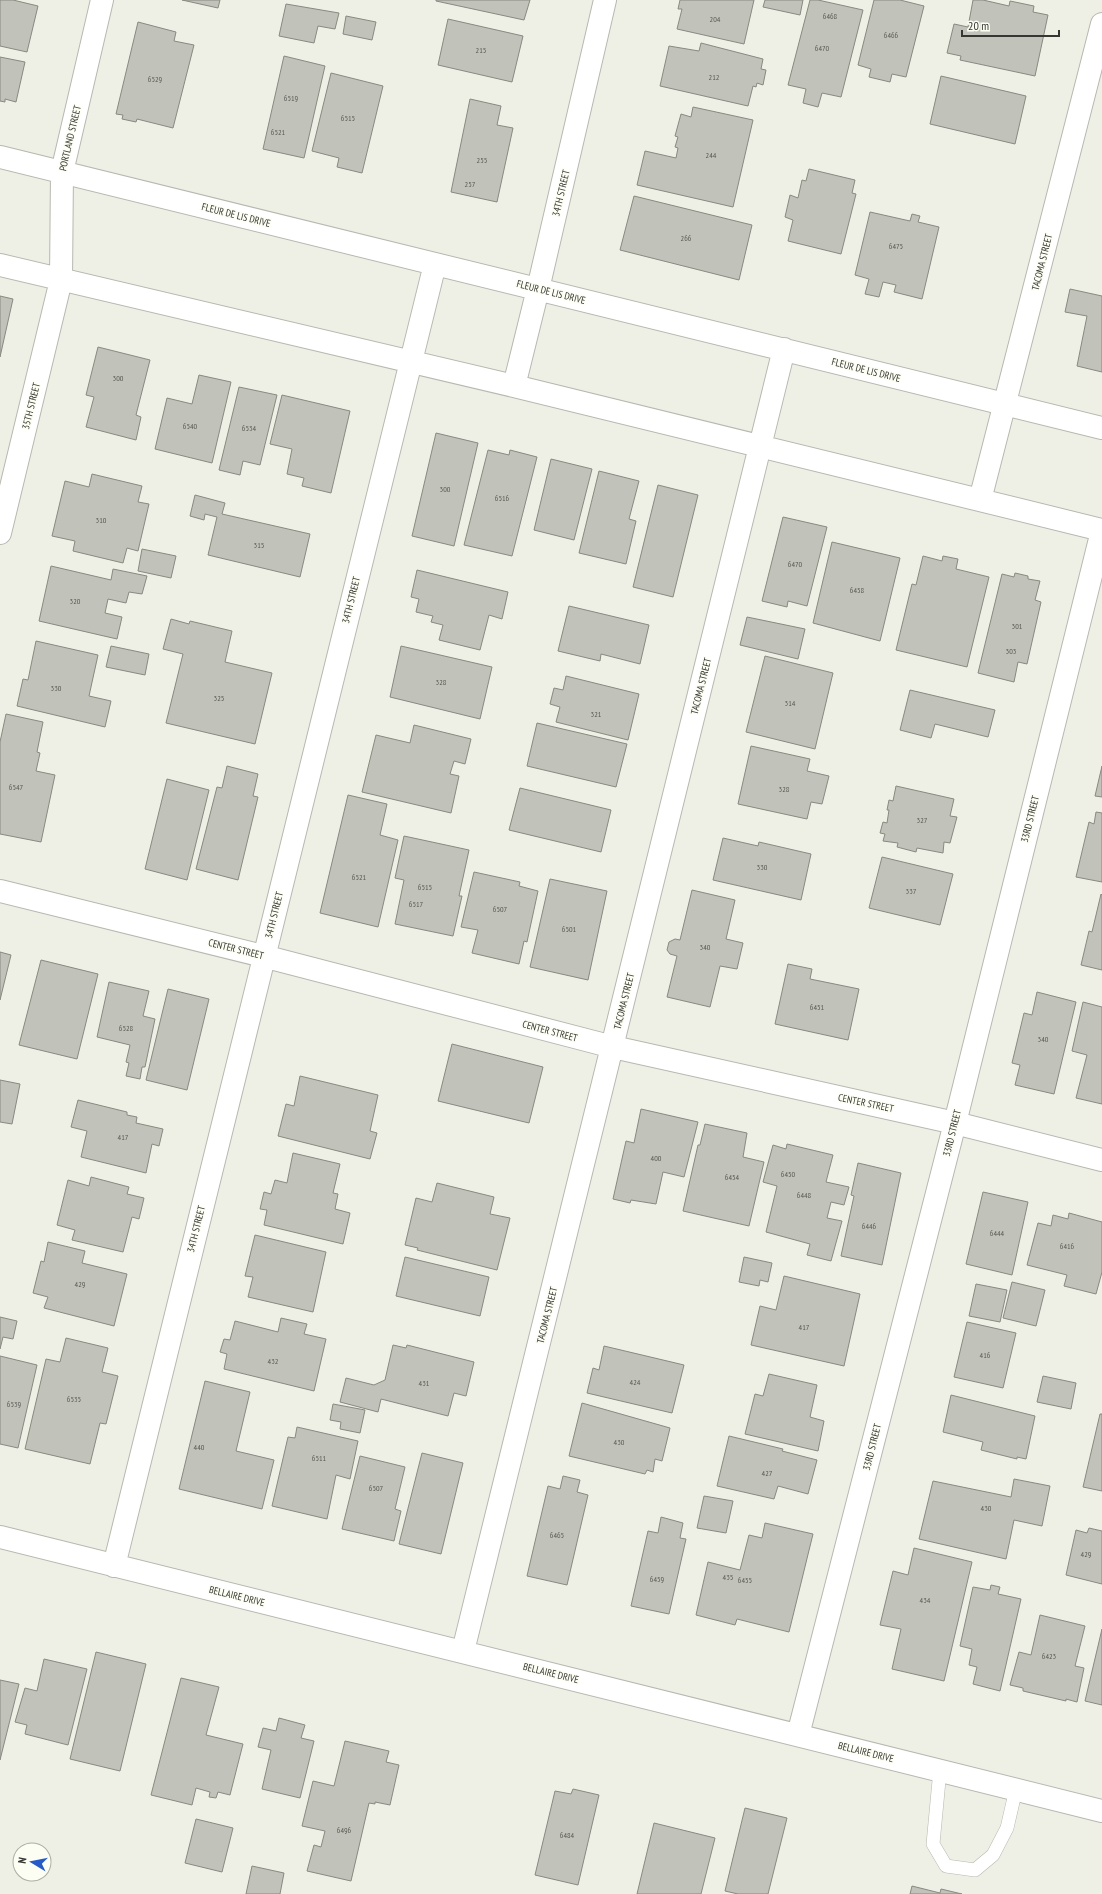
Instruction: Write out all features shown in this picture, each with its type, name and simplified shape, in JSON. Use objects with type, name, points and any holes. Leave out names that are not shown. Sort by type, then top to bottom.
[{"type":"street","name":"PORTLAND STREET","points":[[61,280],[62,172],[102,0]]},
{"type":"street","name":"34TH STREET","points":[[514,386],[605,0]]},
{"type":"street","name":"TACOMA STREET","points":[[980,500],[1102,24]]},
{"type":"street","name":"FLEUR DE LIS DRIVE","points":[[0,157],[1102,428]]},
{"type":"street","name":"34TH STREET","points":[[114,1566],[435,264]]},
{"type":"street","points":[[0,265],[514,386],[1102,530]]},
{"type":"street","name":"35TH STREET","points":[[0,533],[61,280]]},
{"type":"street","name":"TACOMA STREET","points":[[463,1651],[613,1047],[759,445],[784,349]]},
{"type":"street","name":"33RD STREET","points":[[798,1735],[955,1123],[1102,530]]},
{"type":"street","name":"CENTER STREET","points":[[0,891],[264,956],[613,1047],[955,1123],[1102,1160]]},
{"type":"street","name":"BELLAIRE DRIVE","points":[[0,1537],[1102,1811]]},
{"type":"lane","points":[[940,1770],[932,1844],[946,1866],[975,1870],[993,1855],[1007,1828],[1016,1790]]},
{"type":"building","points":[[0,0],[13,0],[38,6],[27,52],[0,46]]},
{"type":"building","points":[[182,0],[220,0],[218,8]]},
{"type":"building","points":[[436,0],[530,0],[524,20],[436,1]]},
{"type":"building","points":[[680,0],[754,0],[744,44],[677,29],[682,9],[678,9]]},
{"type":"building","points":[[765,0],[803,0],[800,15],[763,7]]},
{"type":"building","points":[[810,0],[818,0],[863,10],[841,97],[822,93],[818,107],[803,103],[806,89],[788,85]]},
{"type":"building","points":[[874,0],[900,0],[924,6],[906,77],[892,74],[890,82],[869,77],[871,69],[858,65]]},
{"type":"building","points":[[973,0],[983,0],[1009,6],[1010,1],[1034,6],[1033,12],[1048,15],[1035,76],[960,60],[961,56],[947,53],[954,24],[968,27]]},
{"type":"building","points":[[286,4],[339,13],[335,29],[318,26],[314,43],[279,36]]},
{"type":"building","points":[[346,16],[376,22],[372,40],[343,34]]},
{"type":"building","points":[[448,19],[523,36],[512,82],[438,65]]},
{"type":"building","points":[[138,22],[176,32],[174,41],[194,45],[173,128],[137,119],[136,122],[122,119],[123,115],[116,114]]},
{"type":"building","points":[[701,43],[763,59],[761,69],[766,70],[763,85],[757,83],[756,87],[753,86],[748,106],[660,86],[669,46],[699,51]]},
{"type":"building","points":[[284,56],[325,66],[304,158],[263,149]]},
{"type":"building","points":[[0,57],[25,62],[16,102],[5,99],[5,102],[0,101]]},
{"type":"building","points":[[331,73],[383,86],[362,173],[337,167],[339,158],[312,151]]},
{"type":"building","points":[[941,76],[1026,96],[1015,144],[930,124]]},
{"type":"building","points":[[470,99],[501,106],[497,125],[513,128],[497,202],[451,192]]},
{"type":"building","points":[[693,107],[753,120],[733,207],[637,185],[645,151],[676,158],[678,148],[675,147],[678,137],[675,136],[681,114],[691,117]]},
{"type":"building","points":[[809,169],[855,180],[852,193],[856,194],[841,254],[788,241],[793,220],[785,217],[790,195],[798,198],[802,180],[806,181]]},
{"type":"building","points":[[634,196],[752,225],[739,280],[620,250]]},
{"type":"building","points":[[870,212],[910,221],[912,214],[920,216],[918,222],[939,227],[922,299],[894,292],[896,285],[883,282],[879,297],[865,294],[869,279],[855,275]]},
{"type":"building","points":[[1070,289],[1102,296],[1102,372],[1077,366],[1087,316],[1065,312]]},
{"type":"building","points":[[0,296],[13,299],[0,357]]},
{"type":"building","points":[[98,347],[150,360],[136,415],[141,417],[136,440],[86,427],[94,397],[86,395]]},
{"type":"building","points":[[199,375],[231,382],[212,463],[155,449],[167,398],[192,404]]},
{"type":"building","points":[[239,387],[277,395],[260,465],[243,461],[240,475],[219,470]]},
{"type":"building","points":[[282,395],[350,411],[331,493],[302,486],[304,478],[287,474],[292,449],[270,444]]},
{"type":"building","points":[[436,433],[478,443],[454,546],[412,536]]},
{"type":"building","points":[[488,450],[509,455],[510,450],[537,457],[512,556],[464,545]]},
{"type":"building","points":[[551,459],[592,469],[574,540],[534,530]]},
{"type":"building","points":[[599,471],[639,481],[629,519],[636,521],[626,564],[579,553]]},
{"type":"building","points":[[92,474],[142,486],[138,502],[149,504],[138,551],[127,548],[123,563],[73,551],[75,541],[52,536],[65,481],[89,487]]},
{"type":"building","points":[[658,485],[698,495],[673,597],[633,587]]},
{"type":"building","points":[[195,495],[225,503],[222,514],[310,534],[300,577],[208,555],[217,517],[205,514],[204,520],[190,516]]},
{"type":"building","points":[[783,517],[827,527],[807,606],[788,601],[787,607],[762,601]]},
{"type":"building","points":[[832,542],[900,558],[880,641],[813,623]]},
{"type":"building","points":[[142,549],[176,556],[171,578],[138,571]]},
{"type":"building","points":[[923,556],[942,561],[943,556],[958,559],[956,569],[989,577],[967,667],[896,650],[912,584],[916,585]]},
{"type":"building","points":[[51,566],[111,580],[113,569],[147,576],[142,594],[129,592],[126,603],[108,599],[105,613],[122,617],[117,639],[39,621]]},
{"type":"building","points":[[417,570],[508,592],[502,619],[489,615],[480,650],[439,640],[443,625],[431,622],[433,616],[416,612],[419,599],[411,597]]},
{"type":"building","points":[[1015,573],[1028,576],[1028,579],[1040,581],[1035,600],[1041,602],[1027,664],[1018,662],[1014,682],[978,673],[1002,574],[1014,577]]},
{"type":"building","points":[[569,606],[649,625],[640,664],[601,654],[600,661],[558,651]]},
{"type":"building","points":[[747,617],[805,629],[798,659],[740,645]]},
{"type":"building","points":[[171,619],[189,624],[190,621],[232,631],[225,662],[272,673],[255,744],[166,723],[183,654],[163,649]]},
{"type":"building","points":[[36,641],[98,655],[89,696],[111,701],[105,727],[17,706],[23,679],[28,680]]},
{"type":"building","points":[[111,646],[149,654],[145,675],[106,667]]},
{"type":"building","points":[[401,646],[492,667],[480,719],[390,697]]},
{"type":"building","points":[[765,656],[833,673],[815,749],[746,732]]},
{"type":"building","points":[[566,676],[639,694],[628,740],[556,722],[560,707],[550,704],[554,688],[563,690]]},
{"type":"building","points":[[910,690],[995,710],[988,737],[935,724],[931,738],[900,730]]},
{"type":"building","points":[[6,714],[43,722],[37,752],[40,753],[36,771],[55,775],[41,842],[0,834],[0,742]]},
{"type":"building","points":[[537,723],[627,744],[616,787],[527,766]]},
{"type":"building","points":[[414,725],[471,739],[465,764],[454,761],[450,774],[459,776],[451,813],[362,792],[376,735],[410,743]]},
{"type":"building","points":[[751,746],[810,759],[807,771],[829,776],[822,804],[811,802],[807,819],[738,804]]},
{"type":"building","points":[[227,766],[258,774],[253,796],[258,797],[238,880],[196,869],[217,787],[222,788]]},
{"type":"building","points":[[1102,766],[1102,797],[1095,796]]},
{"type":"building","points":[[167,779],[209,790],[187,880],[145,869]]},
{"type":"building","points":[[896,786],[954,799],[950,816],[957,817],[950,843],[944,842],[943,853],[917,848],[916,852],[897,847],[898,843],[883,841],[885,834],[880,833],[883,822],[887,823],[889,800],[893,801]]},
{"type":"building","points":[[520,788],[611,810],[601,852],[509,830]]},
{"type":"building","points":[[348,795],[387,804],[380,835],[398,840],[378,927],[320,913]]},
{"type":"building","points":[[1096,812],[1102,813],[1102,882],[1076,877],[1089,822],[1094,824]]},
{"type":"building","points":[[404,836],[469,850],[459,896],[462,896],[453,936],[395,924],[404,880],[395,878]]},
{"type":"building","points":[[723,838],[758,846],[759,842],[811,854],[801,900],[713,880]]},
{"type":"building","points":[[882,857],[953,874],[940,925],[869,908]]},
{"type":"building","points":[[474,872],[520,882],[519,886],[538,891],[527,942],[524,941],[519,964],[472,953],[478,930],[461,927]]},
{"type":"building","points":[[550,879],[607,891],[588,980],[530,967]]},
{"type":"building","points":[[692,890],[735,900],[726,939],[743,943],[737,969],[720,966],[710,1007],[667,997],[677,956],[670,954],[667,950],[669,942],[675,939],[680,940]]},
{"type":"building","points":[[1101,894],[1102,970],[1081,965],[1089,931],[1092,932]]},
{"type":"building","points":[[0,952],[11,955],[0,1000]]},
{"type":"building","points":[[41,960],[98,974],[77,1059],[19,1045]]},
{"type":"building","points":[[788,964],[812,969],[810,979],[859,989],[848,1040],[775,1024]]},
{"type":"building","points":[[109,982],[149,991],[143,1016],[155,1019],[145,1067],[142,1067],[140,1079],[126,1076],[129,1063],[126,1062],[130,1045],[97,1037]]},
{"type":"building","points":[[168,989],[209,999],[187,1090],[146,1080]]},
{"type":"building","points":[[1037,992],[1076,1002],[1054,1094],[1015,1085],[1020,1065],[1012,1063],[1024,1013],[1032,1015]]},
{"type":"building","points":[[1083,1002],[1102,1007],[1102,1104],[1076,1098],[1087,1055],[1072,1051]]},
{"type":"building","points":[[452,1044],[543,1067],[529,1123],[438,1101]]},
{"type":"building","points":[[300,1076],[378,1095],[370,1131],[377,1133],[370,1159],[278,1136],[286,1104],[294,1106]]},
{"type":"building","points":[[0,1080],[20,1084],[12,1124],[0,1122]]},
{"type":"building","points":[[78,1100],[127,1112],[127,1115],[137,1117],[136,1123],[163,1129],[159,1146],[152,1144],[146,1173],[81,1157],[87,1131],[71,1127]]},
{"type":"building","points":[[641,1109],[698,1122],[684,1177],[663,1172],[656,1204],[631,1200],[630,1203],[613,1199],[626,1141],[634,1143]]},
{"type":"building","points":[[705,1124],[747,1133],[743,1157],[764,1162],[749,1226],[683,1211],[698,1145],[700,1145]]},
{"type":"building","points":[[787,1144],[833,1155],[826,1182],[849,1187],[844,1205],[831,1202],[827,1218],[842,1221],[831,1261],[807,1255],[810,1244],[766,1232],[777,1186],[763,1182],[773,1145],[786,1149]]},
{"type":"building","points":[[293,1153],[340,1164],[333,1193],[338,1194],[335,1209],[350,1213],[343,1244],[264,1225],[267,1210],[260,1209],[264,1192],[271,1194],[275,1180],[287,1183]]},
{"type":"building","points":[[858,1163],[901,1173],[882,1265],[841,1256],[854,1196],[851,1195]]},
{"type":"building","points":[[91,1177],[129,1187],[127,1194],[144,1198],[139,1219],[132,1217],[123,1252],[72,1240],[75,1230],[57,1225],[68,1180],[89,1186]]},
{"type":"building","points":[[437,1183],[494,1197],[490,1214],[510,1218],[497,1270],[417,1250],[418,1248],[405,1245],[416,1198],[432,1202]]},
{"type":"building","points":[[983,1192],[1028,1202],[1012,1275],[966,1264]]},
{"type":"building","points":[[1069,1213],[1102,1222],[1102,1272],[1096,1294],[1064,1286],[1067,1275],[1027,1265],[1038,1223],[1051,1226],[1053,1215],[1068,1219]]},
{"type":"building","points":[[255,1235],[326,1252],[313,1312],[248,1297],[253,1277],[245,1276]]},
{"type":"building","points":[[48,1242],[85,1251],[82,1263],[127,1274],[114,1326],[44,1308],[48,1297],[33,1293],[41,1261],[44,1262]]},
{"type":"building","points":[[405,1257],[489,1277],[480,1316],[396,1296]]},
{"type":"building","points":[[744,1257],[772,1263],[768,1282],[760,1280],[759,1286],[739,1282]]},
{"type":"building","points":[[784,1276],[860,1294],[844,1366],[751,1345],[760,1306],[776,1310]]},
{"type":"building","points":[[1012,1282],[1045,1290],[1036,1326],[1003,1318]]},
{"type":"building","points":[[976,1284],[1007,1290],[1000,1322],[969,1316]]},
{"type":"building","points":[[0,1317],[17,1321],[13,1339],[3,1337],[0,1349]]},
{"type":"building","points":[[281,1318],[307,1324],[304,1334],[326,1339],[314,1391],[224,1369],[227,1354],[220,1352],[224,1339],[230,1340],[235,1321],[278,1332]]},
{"type":"building","points":[[967,1322],[1016,1333],[1003,1388],[954,1377]]},
{"type":"building","points":[[66,1338],[108,1348],[102,1372],[118,1376],[106,1424],[100,1423],[90,1464],[25,1449],[46,1359],[60,1362]]},
{"type":"building","points":[[393,1345],[406,1348],[407,1345],[474,1362],[466,1396],[454,1393],[448,1416],[381,1399],[378,1412],[340,1402],[346,1378],[374,1385],[385,1380]]},
{"type":"building","points":[[604,1346],[684,1365],[672,1413],[587,1393],[593,1368],[599,1370]]},
{"type":"building","points":[[0,1356],[37,1365],[18,1448],[0,1444]]},
{"type":"building","points":[[769,1374],[817,1385],[810,1417],[824,1421],[818,1451],[745,1434],[755,1394],[763,1396]]},
{"type":"building","points":[[1043,1376],[1076,1383],[1071,1409],[1037,1402]]},
{"type":"building","points":[[205,1381],[250,1392],[236,1451],[274,1460],[262,1509],[179,1489]]},
{"type":"building","points":[[951,1395],[1035,1416],[1026,1459],[1017,1457],[1017,1459],[981,1450],[983,1442],[943,1432]]},
{"type":"building","points":[[582,1403],[670,1428],[662,1461],[655,1459],[653,1472],[647,1470],[645,1474],[569,1456]]},
{"type":"building","points":[[333,1404],[365,1410],[360,1433],[340,1429],[341,1422],[330,1420]]},
{"type":"building","points":[[1100,1414],[1102,1414],[1102,1491],[1083,1487]]},
{"type":"building","points":[[297,1427],[358,1441],[350,1479],[336,1475],[327,1519],[272,1506],[288,1437],[295,1438]]},
{"type":"building","points":[[729,1436],[783,1449],[782,1451],[817,1460],[808,1494],[778,1486],[774,1499],[717,1486]]},
{"type":"building","points":[[422,1453],[463,1463],[441,1554],[399,1544]]},
{"type":"building","points":[[360,1456],[405,1467],[395,1509],[401,1511],[394,1541],[342,1529]]},
{"type":"building","points":[[563,1476],[580,1480],[577,1492],[588,1495],[567,1585],[527,1576],[548,1486],[560,1489]]},
{"type":"building","points":[[1014,1479],[1050,1486],[1042,1526],[1014,1520],[1006,1559],[919,1539],[933,1481],[1011,1497]]},
{"type":"building","points":[[704,1496],[733,1501],[726,1533],[697,1528]]},
{"type":"building","points":[[661,1517],[683,1523],[680,1538],[686,1539],[669,1614],[631,1606],[648,1531],[658,1533]]},
{"type":"building","points":[[765,1523],[813,1534],[789,1632],[737,1619],[735,1625],[696,1615],[708,1562],[740,1570],[749,1535],[762,1538]]},
{"type":"building","points":[[1089,1528],[1102,1531],[1102,1584],[1066,1575],[1076,1530],[1087,1533]]},
{"type":"building","points":[[914,1548],[972,1562],[944,1681],[892,1669],[901,1629],[880,1625],[893,1571],[908,1575]]},
{"type":"building","points":[[991,1585],[1000,1587],[998,1594],[1021,1599],[1000,1691],[973,1684],[977,1667],[969,1665],[972,1649],[960,1646],[973,1587],[990,1590]]},
{"type":"building","points":[[1040,1615],[1085,1626],[1075,1666],[1084,1668],[1077,1702],[1066,1699],[1066,1701],[1023,1691],[1023,1688],[1010,1685],[1019,1652],[1031,1655]]},
{"type":"building","points":[[1102,1629],[1102,1705],[1085,1701]]},
{"type":"building","points":[[96,1652],[146,1664],[120,1771],[70,1759]]},
{"type":"building","points":[[44,1659],[87,1669],[68,1745],[25,1734],[27,1725],[15,1722],[25,1688],[37,1691]]},
{"type":"building","points":[[181,1678],[219,1687],[206,1735],[243,1744],[230,1795],[218,1792],[216,1798],[209,1797],[210,1792],[196,1788],[192,1805],[151,1795]]},
{"type":"building","points":[[0,1680],[19,1684],[0,1760]]},
{"type":"building","points":[[279,1718],[305,1725],[301,1738],[314,1741],[300,1798],[262,1789],[271,1750],[258,1747],[263,1728],[276,1731]]},
{"type":"building","points":[[345,1741],[389,1751],[386,1762],[399,1765],[390,1805],[375,1802],[375,1804],[369,1803],[351,1881],[307,1871],[314,1845],[321,1847],[325,1831],[302,1826],[313,1781],[334,1786]]},
{"type":"building","points":[[573,1789],[599,1795],[578,1885],[535,1875],[555,1791],[571,1794]]},
{"type":"building","points":[[745,1808],[787,1818],[768,1894],[738,1894],[725,1891]]},
{"type":"building","points":[[196,1819],[233,1828],[222,1872],[185,1863]]},
{"type":"building","points":[[654,1823],[715,1838],[701,1894],[637,1894]]},
{"type":"building","points":[[252,1866],[284,1873],[280,1894],[246,1894]]},
{"type":"building","points":[[912,1886],[940,1893],[941,1889],[962,1894],[910,1894]]}]
